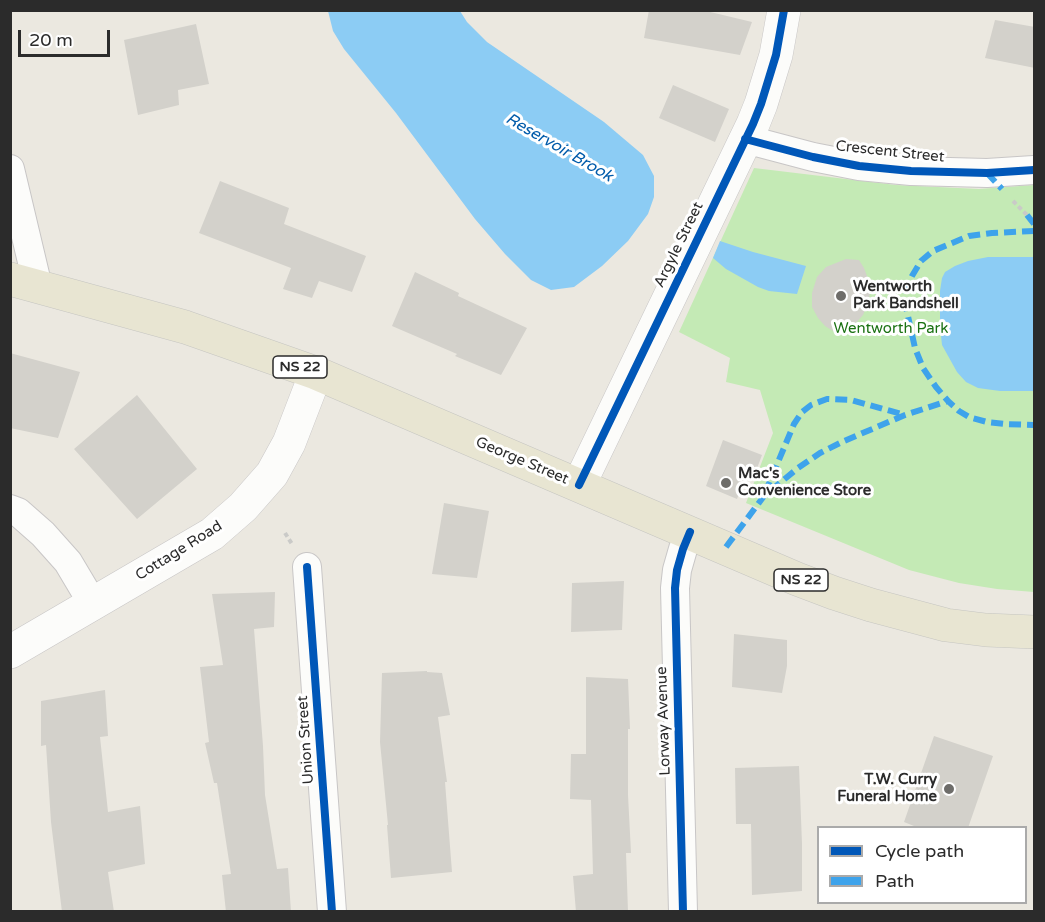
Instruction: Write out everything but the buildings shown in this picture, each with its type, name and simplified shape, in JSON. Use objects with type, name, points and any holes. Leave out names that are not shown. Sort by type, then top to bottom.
[{"type":"main road","name":"George Street","points":[[24,283],[185,327],[316,373],[797,579],[871,605],[946,625],[986,630],[1035,632]]},
{"type":"street","name":"Argyle Street","points":[[579,485],[746,140],[761,104],[776,55],[784,10]]},
{"type":"street","name":"Crescent Street","points":[[746,140],[813,157],[911,171],[987,173],[1035,170]]},
{"type":"street","points":[[10,169],[24,283]]},
{"type":"street","name":"Cottage Road","points":[[10,652],[212,534],[243,507],[272,474],[289,443],[316,373]]},
{"type":"street","points":[[10,509],[18,512],[43,534],[68,562],[93,604]]},
{"type":"street","name":"Lorway Avenue","points":[[683,912],[675,588],[680,559],[690,532]]},
{"type":"street","name":"Union Street","points":[[308,567],[332,912]]},
{"type":"green space","name":"Wentworth Park","points":[[754,168],[896,185],[979,189],[1034,185],[1034,592],[959,583],[909,570],[746,503],[773,433],[760,390],[726,382],[730,358],[679,332]]},
{"type":"water","name":"Reservoir Brook","points":[[328,11],[460,11],[467,22],[487,42],[604,122],[643,155],[654,176],[654,197],[648,214],[628,241],[602,266],[574,287],[551,290],[531,280],[475,219],[396,113],[344,49],[333,31]]},
{"type":"water","points":[[720,241],[806,266],[797,294],[769,291],[726,269],[713,258]]},
{"type":"water","points":[[988,257],[1034,257],[1034,391],[1000,391],[978,388],[966,382],[957,372],[942,345],[940,291],[945,272],[968,261]]},
{"type":"marked path","points":[[987,173],[1002,189]]},
{"type":"marked path","points":[[1027,215],[1034,224]]},
{"type":"marked path","points":[[1034,231],[969,236],[933,251],[921,261],[906,289],[906,307],[915,348],[923,368],[948,401],[969,417],[987,422],[1034,425]]},
{"type":"marked path","points":[[765,493],[794,424],[802,412],[811,405],[827,399],[851,400],[905,415]]},
{"type":"marked path","points":[[726,547],[764,496],[820,453],[905,415],[948,401]]},
{"type":"cycle path","points":[[579,485],[753,124],[776,55],[784,10]]},
{"type":"cycle path","points":[[745,139],[813,157],[859,166],[911,171],[987,173],[1034,170]]},
{"type":"cycle path","points":[[683,912],[675,588],[677,570],[690,532]]},
{"type":"cycle path","points":[[307,567],[332,912]]},
{"type":"place","name":"Wentworth Park Bandshell","points":[[841,296]]},
{"type":"place","name":"Mac's Convenience Store","points":[[726,483]]},
{"type":"place","name":"T.W. Curry Funeral Home","points":[[949,789]]}]
